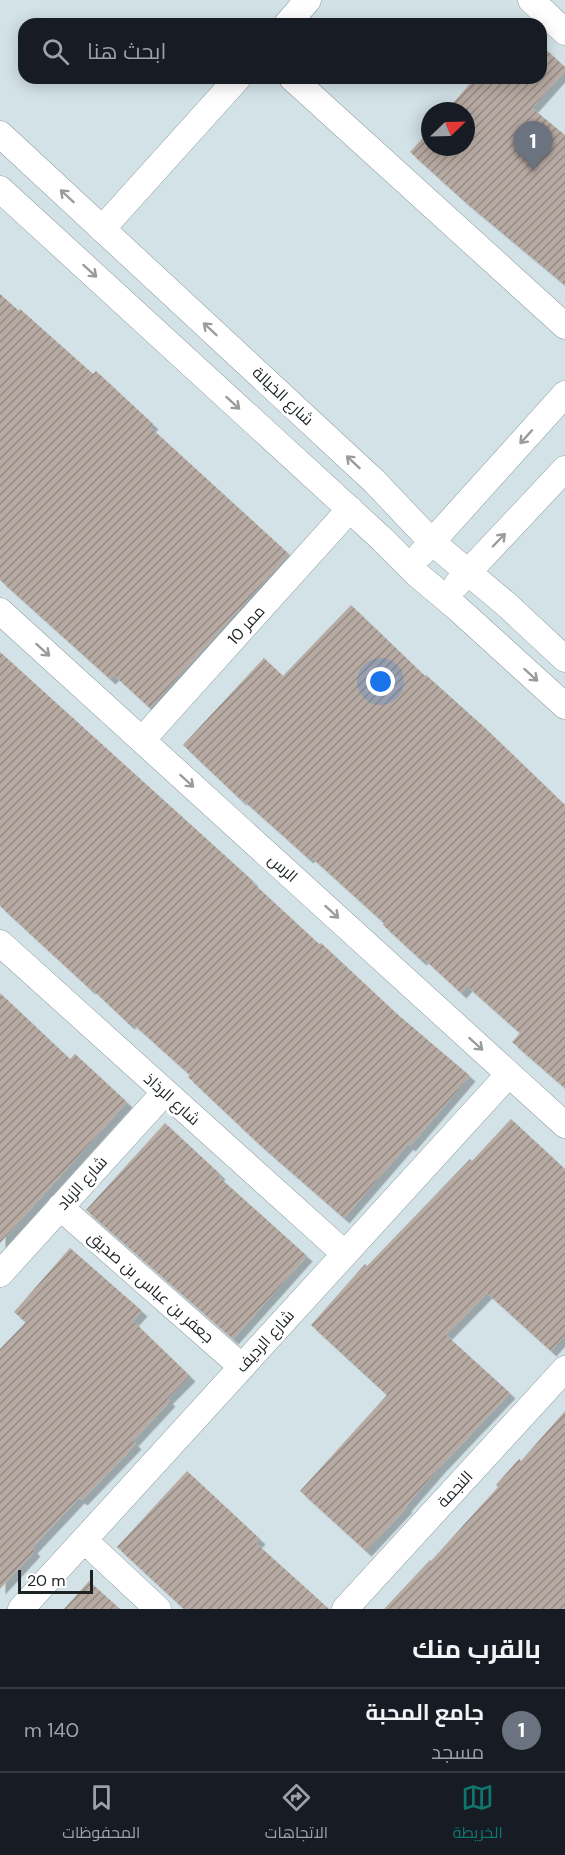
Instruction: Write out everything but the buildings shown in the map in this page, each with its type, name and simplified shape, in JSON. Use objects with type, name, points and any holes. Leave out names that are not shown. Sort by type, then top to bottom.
[{"type":"street","points":[[292,18],[308,0]]},
{"type":"street","points":[[531,0],[565,32]]},
{"type":"street","points":[[102,229],[233,84]]},
{"type":"street","points":[[299,84],[565,326]]},
{"type":"street","name":"شارع الخيالة","points":[[0,134],[374,481],[432,542],[506,604],[565,659]]},
{"type":"street","points":[[0,189],[410,567],[565,706]]},
{"type":"street","points":[[410,567],[565,394]]},
{"type":"street","points":[[445,598],[565,469]]},
{"type":"street","points":[[353,513],[386,529],[392,528],[394,514],[374,481]]},
{"type":"street","name":"ممر 10","points":[[142,740],[353,513]]},
{"type":"street","points":[[508,654],[476,615],[489,597],[532,630]]},
{"type":"street","name":"الرس","points":[[0,610],[565,1125]]},
{"type":"street","name":"شارع الرذاذ","points":[[0,944],[345,1254]]},
{"type":"street","name":"شارع الرديف","points":[[21,1609],[509,1074]]},
{"type":"street","name":"شارع الزباد","points":[[0,1274],[165,1092]]},
{"type":"street","name":"جعفر بن عباس بن صديق","points":[[60,1207],[242,1367]]},
{"type":"street","name":"النجمة","points":[[345,1609],[565,1369]]},
{"type":"street","points":[[84,1540],[158,1609]]},
{"type":"place","name":"جامع المحبة","points":[[533,171]]}]
